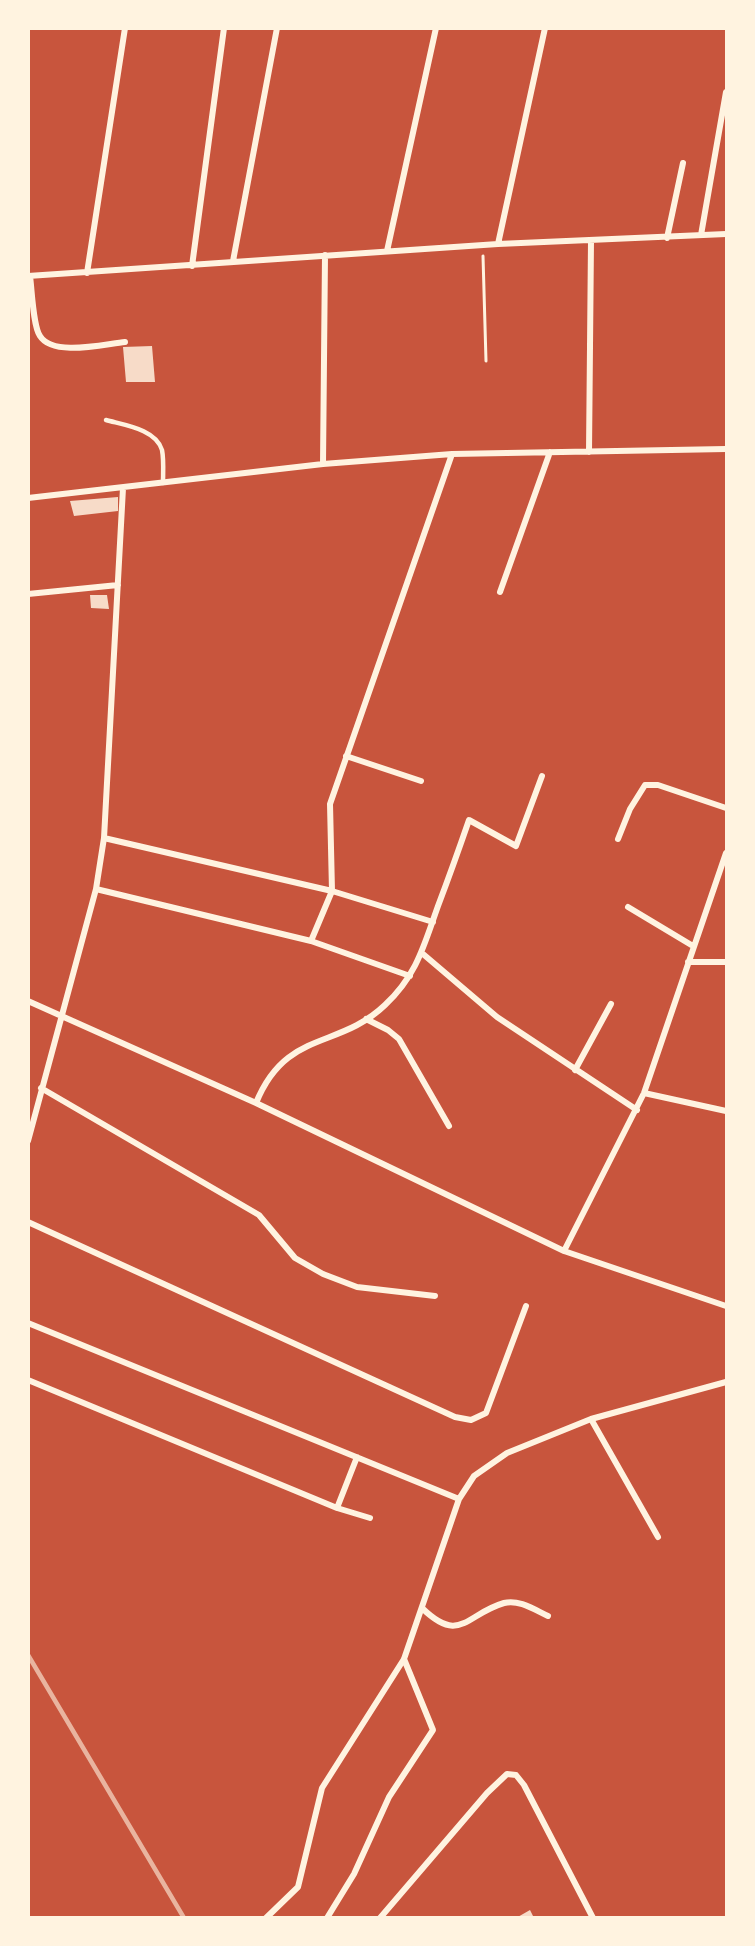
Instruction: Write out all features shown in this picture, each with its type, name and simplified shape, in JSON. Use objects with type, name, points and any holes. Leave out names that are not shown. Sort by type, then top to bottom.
[{"type":"street","points":[[87,273],[125,28]]},
{"type":"street","points":[[192,266],[224,28]]},
{"type":"street","points":[[233,261],[277,28]]},
{"type":"street","points":[[387,251],[436,28]]},
{"type":"street","points":[[498,244],[545,28]]},
{"type":"street","points":[[701,235],[726,92]]},
{"type":"street","points":[[667,238],[683,163]]},
{"type":"street","points":[[125,342],[67,348],[47,344],[39,335],[29,276],[498,244],[726,234]]},
{"type":"street","points":[[589,452],[591,241]]},
{"type":"street","points":[[323,464],[325,255]]},
{"type":"street","points":[[28,498],[323,464],[452,454],[726,449]]},
{"type":"street","points":[[500,592],[550,452]]},
{"type":"street","points":[[311,941],[332,891],[330,804],[452,454]]},
{"type":"street","points":[[28,1141],[96,889],[104,838],[123,488]]},
{"type":"street","points":[[28,594],[118,585]]},
{"type":"street","points":[[346,756],[421,782]]},
{"type":"street","points":[[256,1103],[266,1080],[281,1062],[300,1049],[366,1019],[385,1005],[410,976],[423,954],[469,820],[516,846],[542,776]]},
{"type":"street","points":[[618,839],[630,809],[645,785],[658,785],[726,808]]},
{"type":"street","points":[[104,838],[332,891],[433,922]]},
{"type":"street","points":[[564,1251],[644,1093],[726,853]]},
{"type":"street","points":[[96,889],[311,941],[410,976]]},
{"type":"street","points":[[628,907],[693,946]]},
{"type":"street","points":[[423,954],[497,1017],[637,1110]]},
{"type":"street","points":[[688,962],[726,962]]},
{"type":"street","points":[[28,1001],[256,1103],[564,1251],[726,1306]]},
{"type":"street","points":[[575,1070],[611,1004]]},
{"type":"street","points":[[366,1019],[399,1039],[449,1126]]},
{"type":"street","points":[[41,1088],[260,1215],[295,1258],[323,1274],[357,1287],[435,1296]]},
{"type":"street","points":[[644,1093],[726,1111]]},
{"type":"street","points":[[28,1222],[455,1417],[471,1420],[486,1413],[526,1306]]},
{"type":"street","points":[[28,1323],[459,1499]]},
{"type":"street","points":[[28,1380],[337,1508],[370,1518]]},
{"type":"street","points":[[266,1917],[298,1887],[322,1788],[404,1659],[459,1499],[474,1476],[507,1453],[591,1419],[726,1382]]},
{"type":"street","points":[[591,1419],[658,1537]]},
{"type":"street","points":[[337,1508],[357,1457]]},
{"type":"street","points":[[422,1608],[436,1622],[450,1627],[465,1623],[505,1603],[520,1603],[548,1616]]},
{"type":"street","points":[[327,1917],[354,1874],[389,1797],[433,1730],[404,1659]]},
{"type":"street","points":[[380,1917],[487,1793],[507,1774],[516,1775],[524,1785],[593,1917]]},
{"type":"lane","points":[[106,420],[144,431],[155,439],[162,449],[163,484]]},
{"type":"path","points":[[483,245],[486,361]]},
{"type":"building","points":[[152,346],[155,382],[126,382],[123,347]]},
{"type":"building","points":[[118,497],[118,511],[74,516],[70,501]]},
{"type":"building","points":[[90,595],[107,595],[109,609],[91,608]]},
{"type":"building","points":[[530,1910],[534,1918],[516,1918]]},
{"type":"railway","points":[[28,1655],[184,1918]]}]
